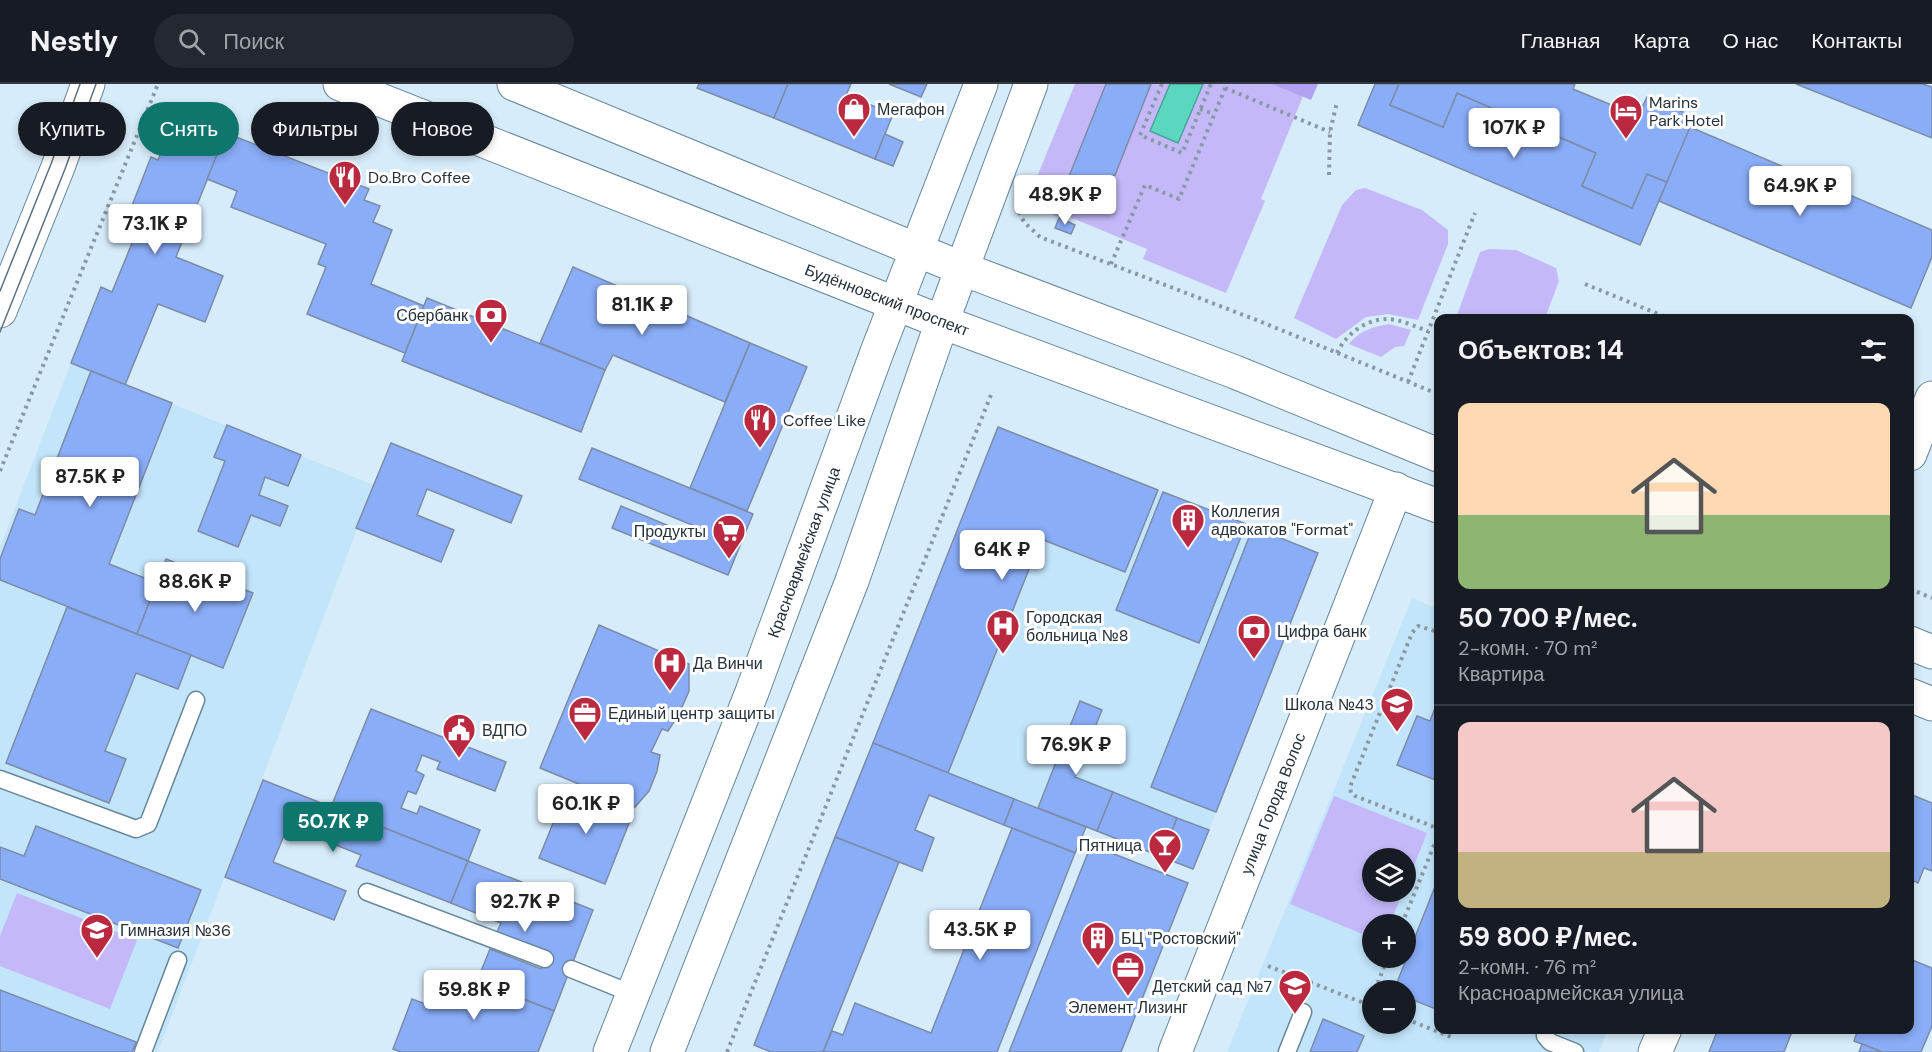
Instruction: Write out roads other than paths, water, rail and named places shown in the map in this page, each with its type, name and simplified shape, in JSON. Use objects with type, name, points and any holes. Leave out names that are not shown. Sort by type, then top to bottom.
[{"type":"main road","points":[[0,311],[58,167],[88,84]]},
{"type":"main road","name":"Будённовский проспект","points":[[340,84],[897,306],[1434,504]]},
{"type":"main road","points":[[514,84],[963,269],[1235,372],[1434,453]]},
{"type":"main road","name":"Красноармейская улица","points":[[610,1052],[752,692],[877,352],[897,306],[981,84]]},
{"type":"main road","points":[[667,1052],[852,582],[942,322],[1031,84]]},
{"type":"main road","points":[[1914,444],[1932,398]]},
{"type":"main road","name":"улица Города Волос","points":[[1175,1052],[1396,489]]},
{"type":"main road","points":[[1914,645],[1932,652]]},
{"type":"main road","points":[[1914,697],[1932,704]]},
{"type":"main road","points":[[1655,1052],[1663,1034]]},
{"type":"lane","points":[[0,779],[136,829],[148,824],[196,700]]},
{"type":"lane","points":[[368,892],[545,959]]},
{"type":"lane","points":[[142,1052],[178,960]]},
{"type":"lane","points":[[571,969],[633,994]]},
{"type":"lane","points":[[1287,1052],[1303,1012]]},
{"type":"lane","points":[[1545,1034],[1550,1042],[1575,1052]]},
{"type":"tram line","points":[[0,291],[80,84]]},
{"type":"tram line","points":[[0,332],[96,84]]},
{"type":"place","name":"Мегафон","points":[[854,138]]},
{"type":"place","name":"Marins Park Hotel","points":[[1626,140]]},
{"type":"place","name":"Do.Bro Coffee","points":[[345,206]]},
{"type":"place","name":"Сбербанк","points":[[491,344]]},
{"type":"place","name":"Coffee Like","points":[[760,449]]},
{"type":"place","name":"Коллегия адвокатов \"Format\"","points":[[1188,549]]},
{"type":"place","name":"Продукты","points":[[729,560]]},
{"type":"place","name":"Городская больница №8","points":[[1003,655]]},
{"type":"place","name":"Цифра банк","points":[[1254,660]]},
{"type":"place","name":"Да Винчи","points":[[670,692]]},
{"type":"place","name":"Школа №43","points":[[1397,733]]},
{"type":"place","name":"Единый центр защиты","points":[[585,742]]},
{"type":"place","name":"ВДПО","points":[[459,759]]},
{"type":"place","name":"Пятница","points":[[1165,874]]},
{"type":"place","name":"Гимназия №36","points":[[97,959]]},
{"type":"place","name":"БЦ \"Ростовский\"","points":[[1098,967]]},
{"type":"place","name":"Элемент Лизинг","points":[[1128,997]]},
{"type":"place","name":"Детский сад №7","points":[[1295,1015]]}]
